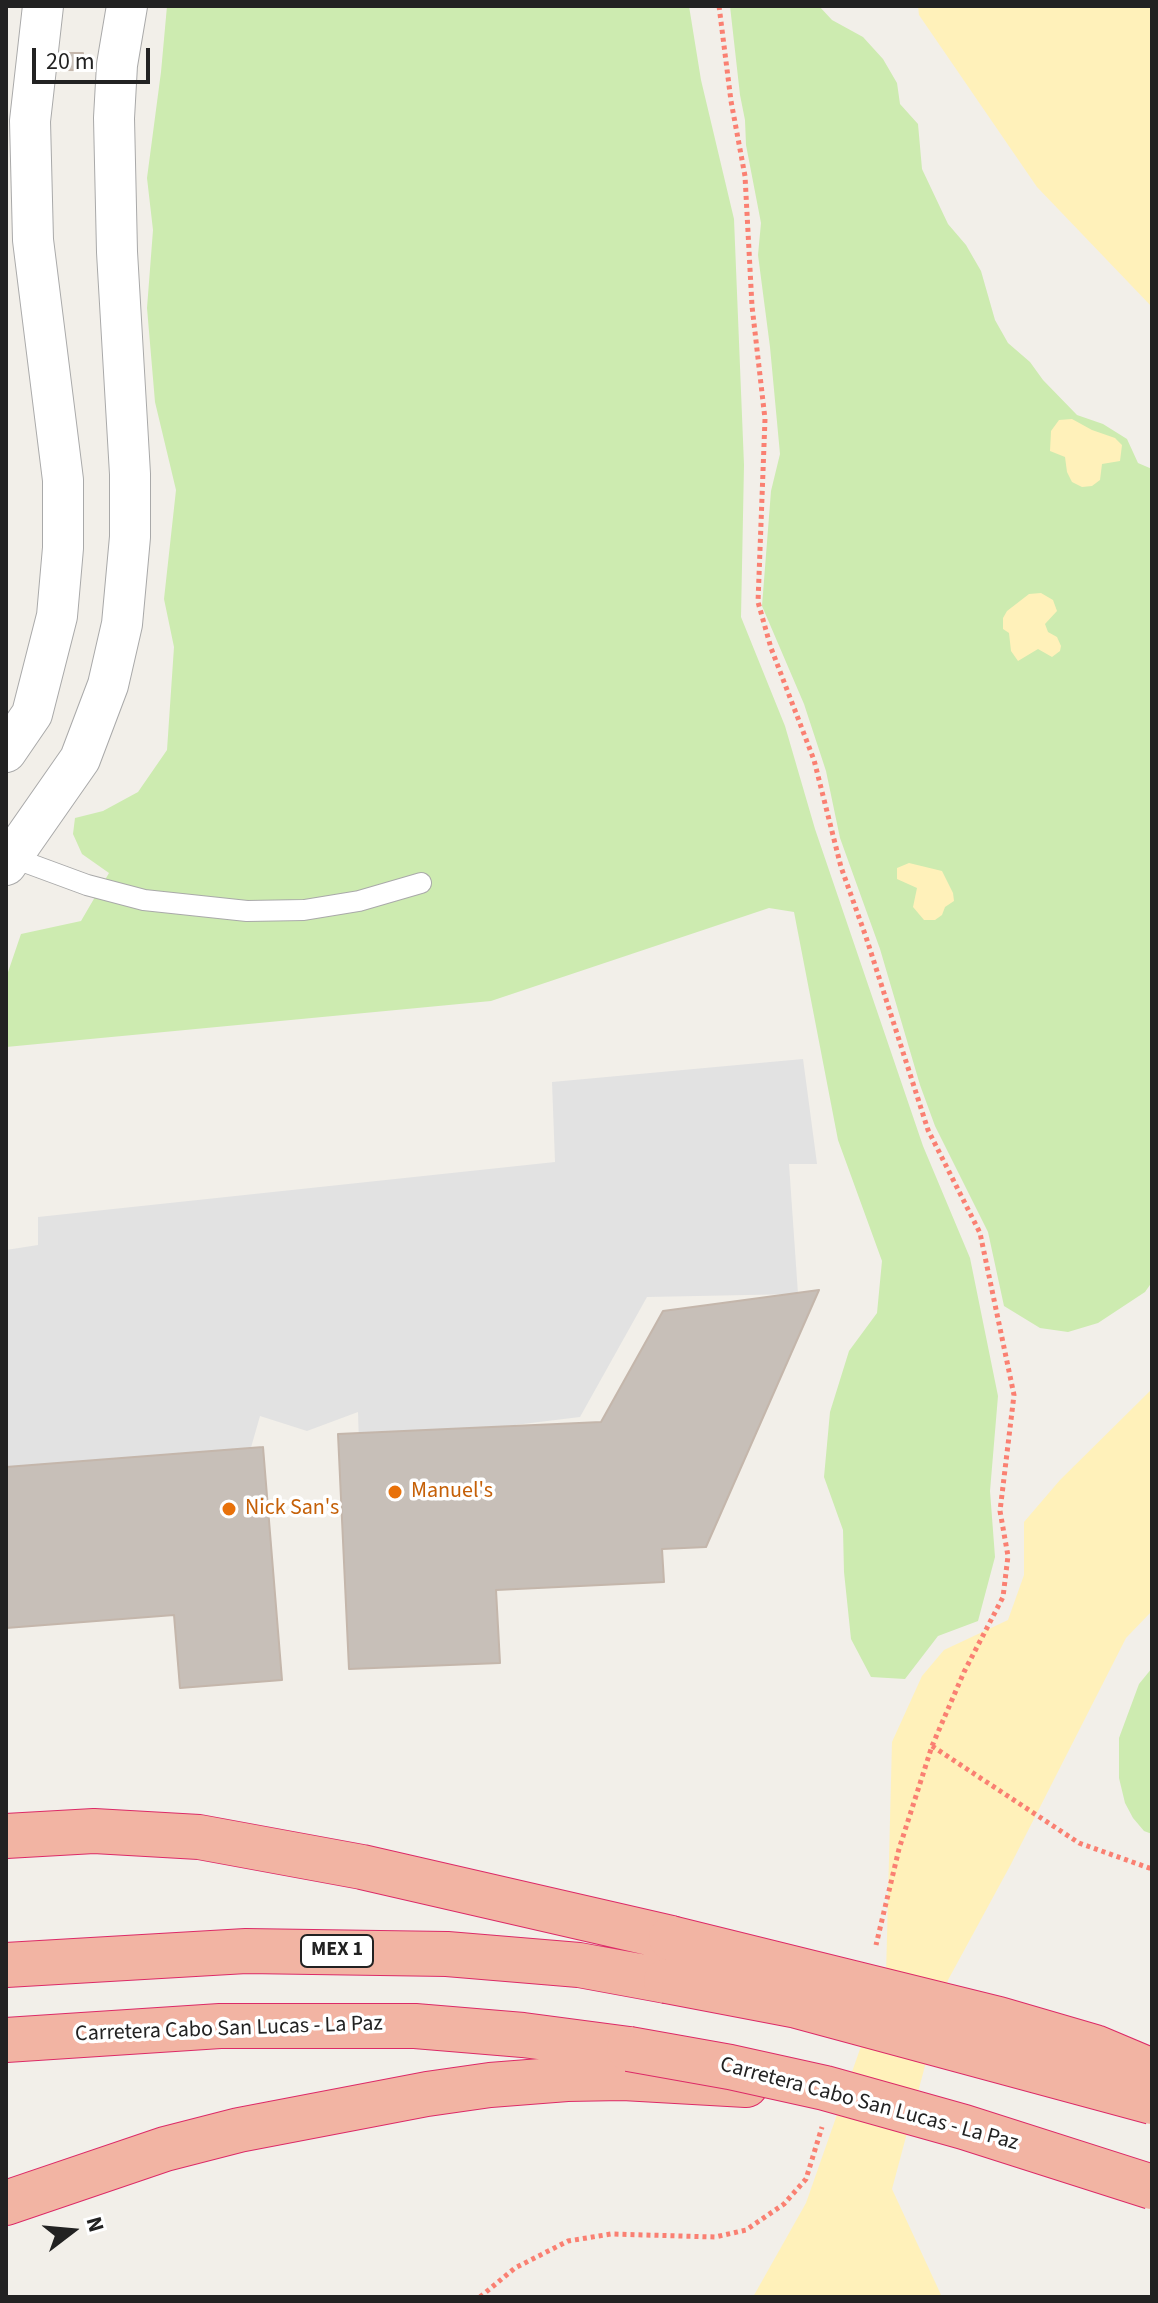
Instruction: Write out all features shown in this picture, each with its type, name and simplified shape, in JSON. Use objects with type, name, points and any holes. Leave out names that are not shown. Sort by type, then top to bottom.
[{"type":"highway","points":[[6,1836],[94,1831],[199,1837],[362,1867],[671,1938],[999,2019],[1095,2047],[1152,2071]]},
{"type":"highway","name":"MEX 1","points":[[6,1965],[246,1951],[432,1953],[579,1965],[797,2006],[1152,2102]]},
{"type":"highway","name":"Carretera Cabo San Lucas - La Paz","points":[[6,2040],[220,2026],[415,2026],[523,2035],[626,2064],[730,2067],[825,2088],[964,2127],[1152,2187]]},
{"type":"highway","points":[[6,2203],[165,2149],[326,2112],[626,2064]]},
{"type":"street","points":[[6,752],[32,714],[57,616],[63,548],[63,480],[33,225],[30,121],[43,6]]},
{"type":"street","points":[[8,858],[80,759],[108,685],[122,624],[130,537],[130,474],[117,252],[114,118],[117,65],[127,6]]},
{"type":"lane","points":[[8,858],[87,885],[144,900],[247,911],[304,910],[359,901],[421,883]]},
{"type":"path","points":[[719,6],[731,101],[745,176],[752,306],[765,419],[758,602],[771,648],[814,760],[841,867],[928,1130],[980,1233],[1014,1395],[1000,1511],[1008,1556],[1003,1597],[964,1672],[932,1746],[899,1849],[874,1951]]},
{"type":"path","points":[[932,1746],[1079,1843],[1152,1869]]},
{"type":"path","points":[[480,2297],[515,2268],[568,2241],[611,2234],[715,2237],[746,2230],[784,2204],[806,2179]]},
{"type":"green space","points":[[167,6],[689,6],[701,80],[734,219],[744,465],[741,617],[785,726],[815,829],[923,1146],[970,1258],[998,1396],[990,1491],[995,1557],[978,1621],[938,1636],[905,1679],[871,1677],[851,1639],[843,1530],[824,1477],[830,1412],[849,1351],[877,1313],[882,1261],[838,1140],[794,912],[769,908],[491,1001],[6,1047],[6,978],[21,934],[81,921],[109,873],[82,854],[73,834],[75,818],[103,811],[138,792],[167,750],[174,647],[164,599],[176,490],[155,402],[147,308],[153,230],[147,178]]},
{"type":"green space","points":[[730,6],[819,6],[832,20],[863,37],[883,59],[897,83],[900,104],[918,124],[922,169],[948,224],[966,245],[981,271],[995,320],[1008,343],[1030,362],[1077,415],[1103,424],[1127,439],[1138,463],[1152,469],[1152,1282],[1145,1292],[1098,1323],[1068,1332],[1040,1328],[1004,1306],[988,1232],[935,1126],[920,1085],[880,949],[840,838],[826,771],[804,704],[762,606],[771,491],[780,454],[758,255],[761,223],[746,145]]},
{"type":"green space","points":[[1152,1668],[1152,1834],[1144,1831],[1125,1803],[1119,1778],[1119,1738],[1139,1684]]},
{"type":"sand","points":[[918,6],[1152,6],[1152,307],[1037,187],[919,15]]},
{"type":"sand","points":[[1072,419],[1115,438],[1122,445],[1120,461],[1102,464],[1100,480],[1092,486],[1082,487],[1072,482],[1065,457],[1050,451],[1051,431],[1059,420]]},
{"type":"sand","points":[[1041,593],[1053,600],[1057,611],[1045,624],[1048,632],[1057,637],[1060,651],[1052,657],[1038,649],[1018,661],[1011,651],[1009,633],[1003,629],[1003,618],[1007,611],[1029,594]]},
{"type":"sand","points":[[909,863],[942,871],[953,893],[954,901],[935,920],[924,920],[913,907],[917,888],[897,879],[897,868]]},
{"type":"sand","points":[[1152,1389],[1152,1611],[1126,1638],[948,1980],[892,2189],[942,2297],[753,2297],[806,2203],[886,1975],[892,1742],[922,1676],[944,1650],[1008,1620],[1024,1575],[1024,1522],[1060,1480]]},
{"type":"shaded area","points":[[803,1059],[817,1164],[789,1164],[798,1294],[647,1297],[580,1417],[359,1444],[358,1412],[307,1431],[260,1416],[250,1451],[6,1471],[6,1250],[38,1245],[38,1217],[555,1162],[552,1082]]},
{"type":"building","points":[[61,53],[83,53],[84,70],[61,70]]},
{"type":"building","points":[[819,1290],[706,1547],[662,1549],[664,1582],[496,1590],[500,1663],[349,1669],[338,1434],[601,1422],[663,1311]]},
{"type":"building","points":[[263,1447],[282,1680],[180,1688],[174,1615],[6,1628],[6,1467]]},
{"type":"place","name":"Manuel's","points":[[395,1492]]},
{"type":"place","name":"Nick San's","points":[[229,1509]]}]
